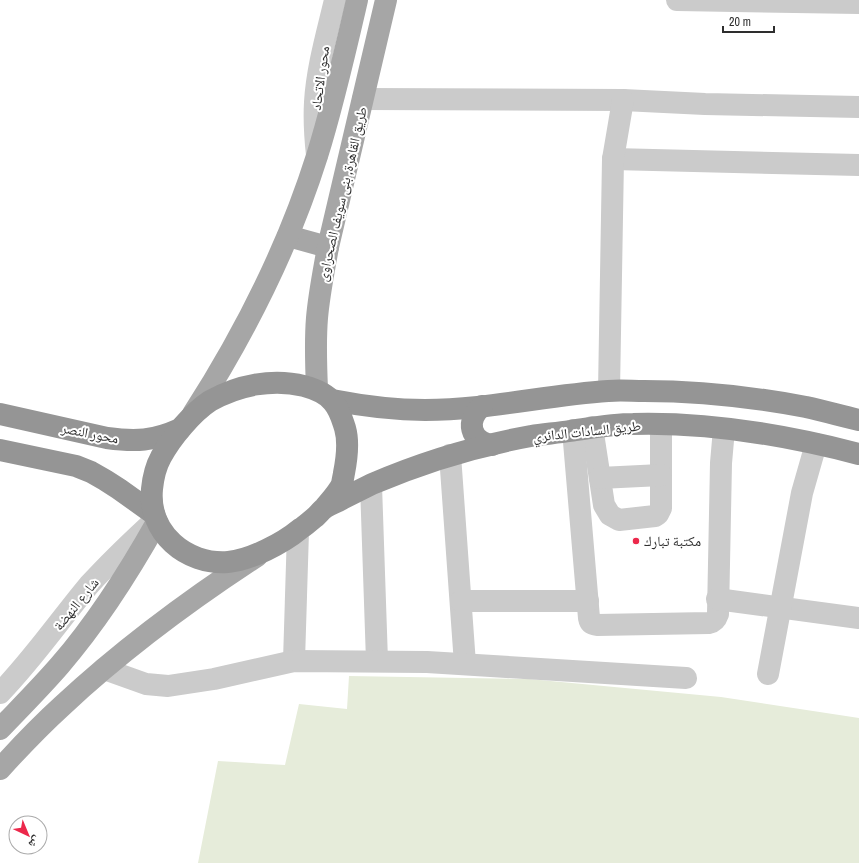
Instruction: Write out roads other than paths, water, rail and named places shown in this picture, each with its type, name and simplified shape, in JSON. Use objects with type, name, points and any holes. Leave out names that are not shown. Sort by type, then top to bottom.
[{"type":"highway","points":[[324,395],[340,414],[347,436],[347,461],[342,484],[325,507],[312,520],[298,531],[268,550],[240,560],[228,562],[204,560],[192,556],[171,542],[163,532],[152,506],[152,489],[155,473],[161,457],[185,424],[209,402],[234,390],[265,383],[290,383],[324,395],[363,406],[395,410],[426,410],[482,406],[538,398],[609,391],[676,391],[742,396],[807,407],[859,420]]},
{"type":"highway","points":[[482,406],[476,411],[472,426],[478,439],[492,445]]},
{"type":"highway","name":"محور النصر","points":[[0,414],[107,438],[134,441],[166,436],[185,424]]},
{"type":"highway","name":"طريق السادات الدائري","points":[[325,507],[371,485],[450,455],[532,436],[631,424],[661,424],[724,429],[770,435],[859,454]]},
{"type":"highway","points":[[0,450],[76,466],[91,472],[112,484],[156,518]]},
{"type":"main road","points":[[185,424],[212,384],[233,348],[253,311],[288,236],[317,156],[329,115],[357,0]]},
{"type":"main road","name":"طريق القاهرة, بنى سويف الصحراوى","points":[[324,395],[316,354],[317,318],[322,282],[328,247],[386,0]]},
{"type":"main road","points":[[288,236],[328,247]]},
{"type":"main road","points":[[0,729],[61,664],[88,630],[136,559],[156,518]]},
{"type":"main road","points":[[0,769],[61,706],[104,668],[158,625],[194,599],[268,550]]},
{"type":"street","name":"محور الاتحاد","points":[[317,156],[315,103],[318,77],[335,0]]},
{"type":"street","points":[[677,0],[859,3]]},
{"type":"street","points":[[363,99],[622,100],[705,104],[859,107]]},
{"type":"street","points":[[609,391],[614,159],[622,100]]},
{"type":"street","points":[[614,159],[859,165]]},
{"type":"street","points":[[582,429],[600,478],[604,505],[610,515],[619,520],[655,516],[661,508],[661,424]]},
{"type":"street","points":[[582,429],[589,618],[592,624],[597,625],[708,624],[716,619],[718,614],[721,463],[724,429]]},
{"type":"street","points":[[768,674],[802,493],[816,444]]},
{"type":"street","points":[[450,455],[465,664]]},
{"type":"street","points":[[600,478],[662,475]]},
{"type":"street","points":[[371,485],[377,661]]},
{"type":"street","name":"شارع النهضة","points":[[0,693],[52,634],[90,585],[156,518]]},
{"type":"street","points":[[294,660],[298,531]]},
{"type":"street","points":[[718,599],[859,618]]},
{"type":"street","points":[[461,601],[588,601]]},
{"type":"street","points":[[104,668],[146,684],[168,686],[214,678],[294,660],[427,662],[686,678]]},
{"type":"place","name":"مكتبة تبارك","points":[[636,541]]}]
